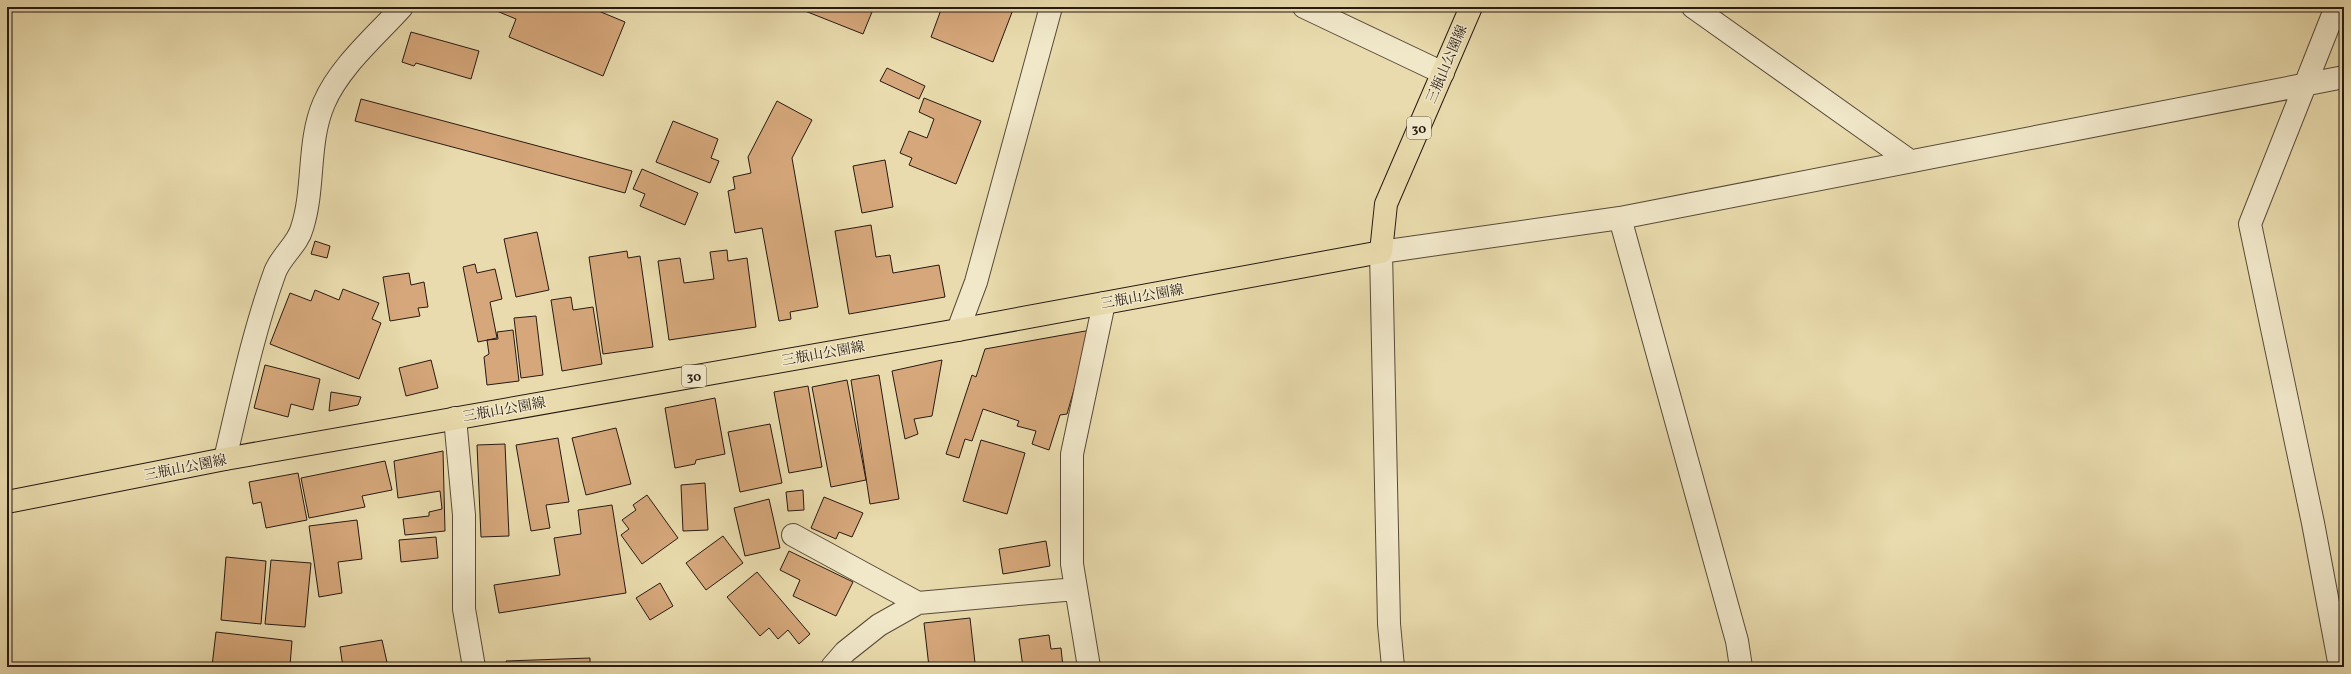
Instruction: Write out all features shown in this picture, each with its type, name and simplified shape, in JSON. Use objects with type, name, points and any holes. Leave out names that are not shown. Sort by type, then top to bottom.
[{"type":"main road","name":"三瓶山公園線","points":[[7,502],[225,459],[958,330],[1381,252],[1386,204],[1470,7]]},
{"type":"street","points":[[225,459],[258,319],[276,269],[302,230],[310,195],[315,142],[324,104],[339,77],[402,7]]},
{"type":"street","points":[[958,330],[976,282],[1051,7]]},
{"type":"street","points":[[1304,7],[1443,73]]},
{"type":"street","points":[[1693,7],[1910,161]]},
{"type":"street","points":[[2336,7],[2250,224],[2313,523],[2340,667]]},
{"type":"street","points":[[1393,667],[1389,624],[1381,252],[1620,218],[2305,83],[2344,77]]},
{"type":"street","points":[[1620,218],[1737,641],[1741,667]]},
{"type":"street","points":[[1089,667],[1072,564],[1072,454],[1104,303]]},
{"type":"street","points":[[455,418],[464,515],[464,609],[474,667]]},
{"type":"street","points":[[793,535],[918,603]]},
{"type":"street","points":[[832,667],[845,652],[878,625],[918,603],[1076,589]]},
{"type":"building","points":[[487,7],[589,7],[625,22],[603,76],[509,37],[516,19]]},
{"type":"building","points":[[795,7],[874,7],[863,34]]},
{"type":"building","points":[[942,7],[1014,7],[993,62],[931,37]]},
{"type":"building","points":[[411,32],[479,51],[471,79],[416,63],[414,66],[402,62]]},
{"type":"building","points":[[887,68],[925,86],[919,99],[880,81]]},
{"type":"building","points":[[924,98],[981,121],[956,184],[909,165],[912,158],[900,153],[909,131],[927,138],[934,119],[919,112]]},
{"type":"building","points":[[361,99],[632,171],[625,193],[355,121]]},
{"type":"building","points":[[777,101],[812,120],[792,158],[818,307],[790,312],[791,319],[779,321],[762,228],[735,233],[728,191],[735,189],[733,177],[751,173],[748,157]]},
{"type":"building","points":[[673,121],[718,139],[711,158],[719,161],[710,183],[656,162]]},
{"type":"building","points":[[885,160],[893,207],[862,213],[853,166]]},
{"type":"building","points":[[642,169],[698,193],[685,225],[640,206],[645,194],[633,189]]},
{"type":"building","points":[[871,225],[876,257],[890,255],[893,273],[939,265],[945,297],[849,314],[835,231]]},
{"type":"building","points":[[537,232],[549,290],[516,297],[504,239]]},
{"type":"building","points":[[315,241],[330,246],[327,258],[311,254]]},
{"type":"building","points":[[727,250],[728,261],[747,258],[756,327],[669,340],[658,261],[680,258],[684,283],[714,279],[710,252]]},
{"type":"building","points":[[627,251],[628,258],[640,256],[653,347],[603,354],[589,257]]},
{"type":"building","points":[[475,264],[477,273],[495,269],[502,299],[490,302],[497,338],[478,342],[463,267]]},
{"type":"building","points":[[409,273],[411,285],[424,282],[428,307],[418,308],[420,316],[390,321],[383,277]]},
{"type":"building","points":[[343,289],[379,303],[372,319],[381,323],[359,379],[270,344],[290,293],[311,301],[315,290],[339,300]]},
{"type":"building","points":[[571,297],[573,310],[593,307],[602,364],[562,371],[551,300]]},
{"type":"building","points":[[536,316],[543,375],[521,378],[514,318]]},
{"type":"building","points":[[513,330],[519,381],[487,385],[484,357],[489,354],[487,340],[498,339],[497,332]]},
{"type":"building","points":[[1091,330],[1067,414],[1060,415],[1049,450],[1032,444],[1036,431],[1017,426],[1019,421],[983,409],[972,441],[965,439],[959,458],[946,454],[972,375],[976,377],[985,349]]},
{"type":"building","points":[[431,360],[438,388],[406,396],[399,368]]},
{"type":"building","points":[[942,360],[932,416],[914,419],[918,434],[905,439],[892,371]]},
{"type":"building","points":[[265,365],[320,379],[313,410],[291,404],[288,417],[254,408]]},
{"type":"building","points":[[879,375],[899,499],[870,504],[851,380]]},
{"type":"building","points":[[847,380],[866,480],[831,487],[812,387]]},
{"type":"building","points":[[808,386],[822,467],[789,473],[774,392]]},
{"type":"building","points":[[331,392],[361,397],[358,405],[329,411]]},
{"type":"building","points":[[715,398],[725,454],[696,460],[695,464],[675,468],[665,408]]},
{"type":"building","points":[[770,424],[782,483],[740,492],[728,432]]},
{"type":"building","points":[[616,428],[631,484],[586,495],[572,438]]},
{"type":"building","points":[[558,438],[569,502],[546,505],[550,528],[531,531],[516,445]]},
{"type":"building","points":[[981,440],[1025,453],[1007,514],[963,501]]},
{"type":"building","points":[[505,444],[509,536],[481,537],[477,445]]},
{"type":"building","points":[[443,451],[445,531],[405,535],[403,519],[429,516],[429,512],[442,509],[440,491],[398,498],[394,461]]},
{"type":"building","points":[[385,461],[392,490],[362,496],[365,507],[309,518],[301,478]]},
{"type":"building","points":[[298,473],[307,520],[266,528],[261,502],[253,504],[249,482]]},
{"type":"building","points":[[705,483],[708,530],[683,531],[681,485]]},
{"type":"building","points":[[803,490],[804,510],[788,511],[786,492]]},
{"type":"building","points":[[647,495],[678,538],[642,564],[621,535],[629,529],[622,520],[636,510],[633,505]]},
{"type":"building","points":[[824,497],[863,513],[852,537],[839,532],[836,539],[811,528]]},
{"type":"building","points":[[769,499],[780,548],[745,556],[734,508]]},
{"type":"building","points":[[612,505],[626,593],[499,613],[494,585],[560,575],[554,538],[581,534],[578,510]]},
{"type":"building","points":[[357,520],[362,559],[338,562],[342,593],[319,597],[309,526]]},
{"type":"building","points":[[723,536],[743,563],[706,590],[686,563]]},
{"type":"building","points":[[436,537],[438,558],[401,562],[399,540]]},
{"type":"building","points":[[1046,541],[1050,566],[1003,574],[999,549]]},
{"type":"building","points":[[789,551],[853,582],[836,616],[793,596],[800,580],[780,570]]},
{"type":"building","points":[[226,557],[266,561],[261,624],[221,620]]},
{"type":"building","points":[[271,560],[311,563],[305,627],[265,624]]},
{"type":"building","points":[[757,572],[810,634],[799,644],[788,630],[778,639],[769,628],[760,636],[727,597]]},
{"type":"building","points":[[660,583],[673,606],[650,620],[636,598]]},
{"type":"building","points":[[970,618],[975,663],[929,667],[924,623]]},
{"type":"building","points":[[216,632],[292,641],[290,665],[212,666]]},
{"type":"building","points":[[1049,635],[1051,649],[1061,648],[1063,667],[1023,667],[1019,639]]},
{"type":"building","points":[[382,640],[388,667],[343,667],[340,647]]},
{"type":"building","points":[[590,658],[590,667],[507,667],[506,661]]}]
